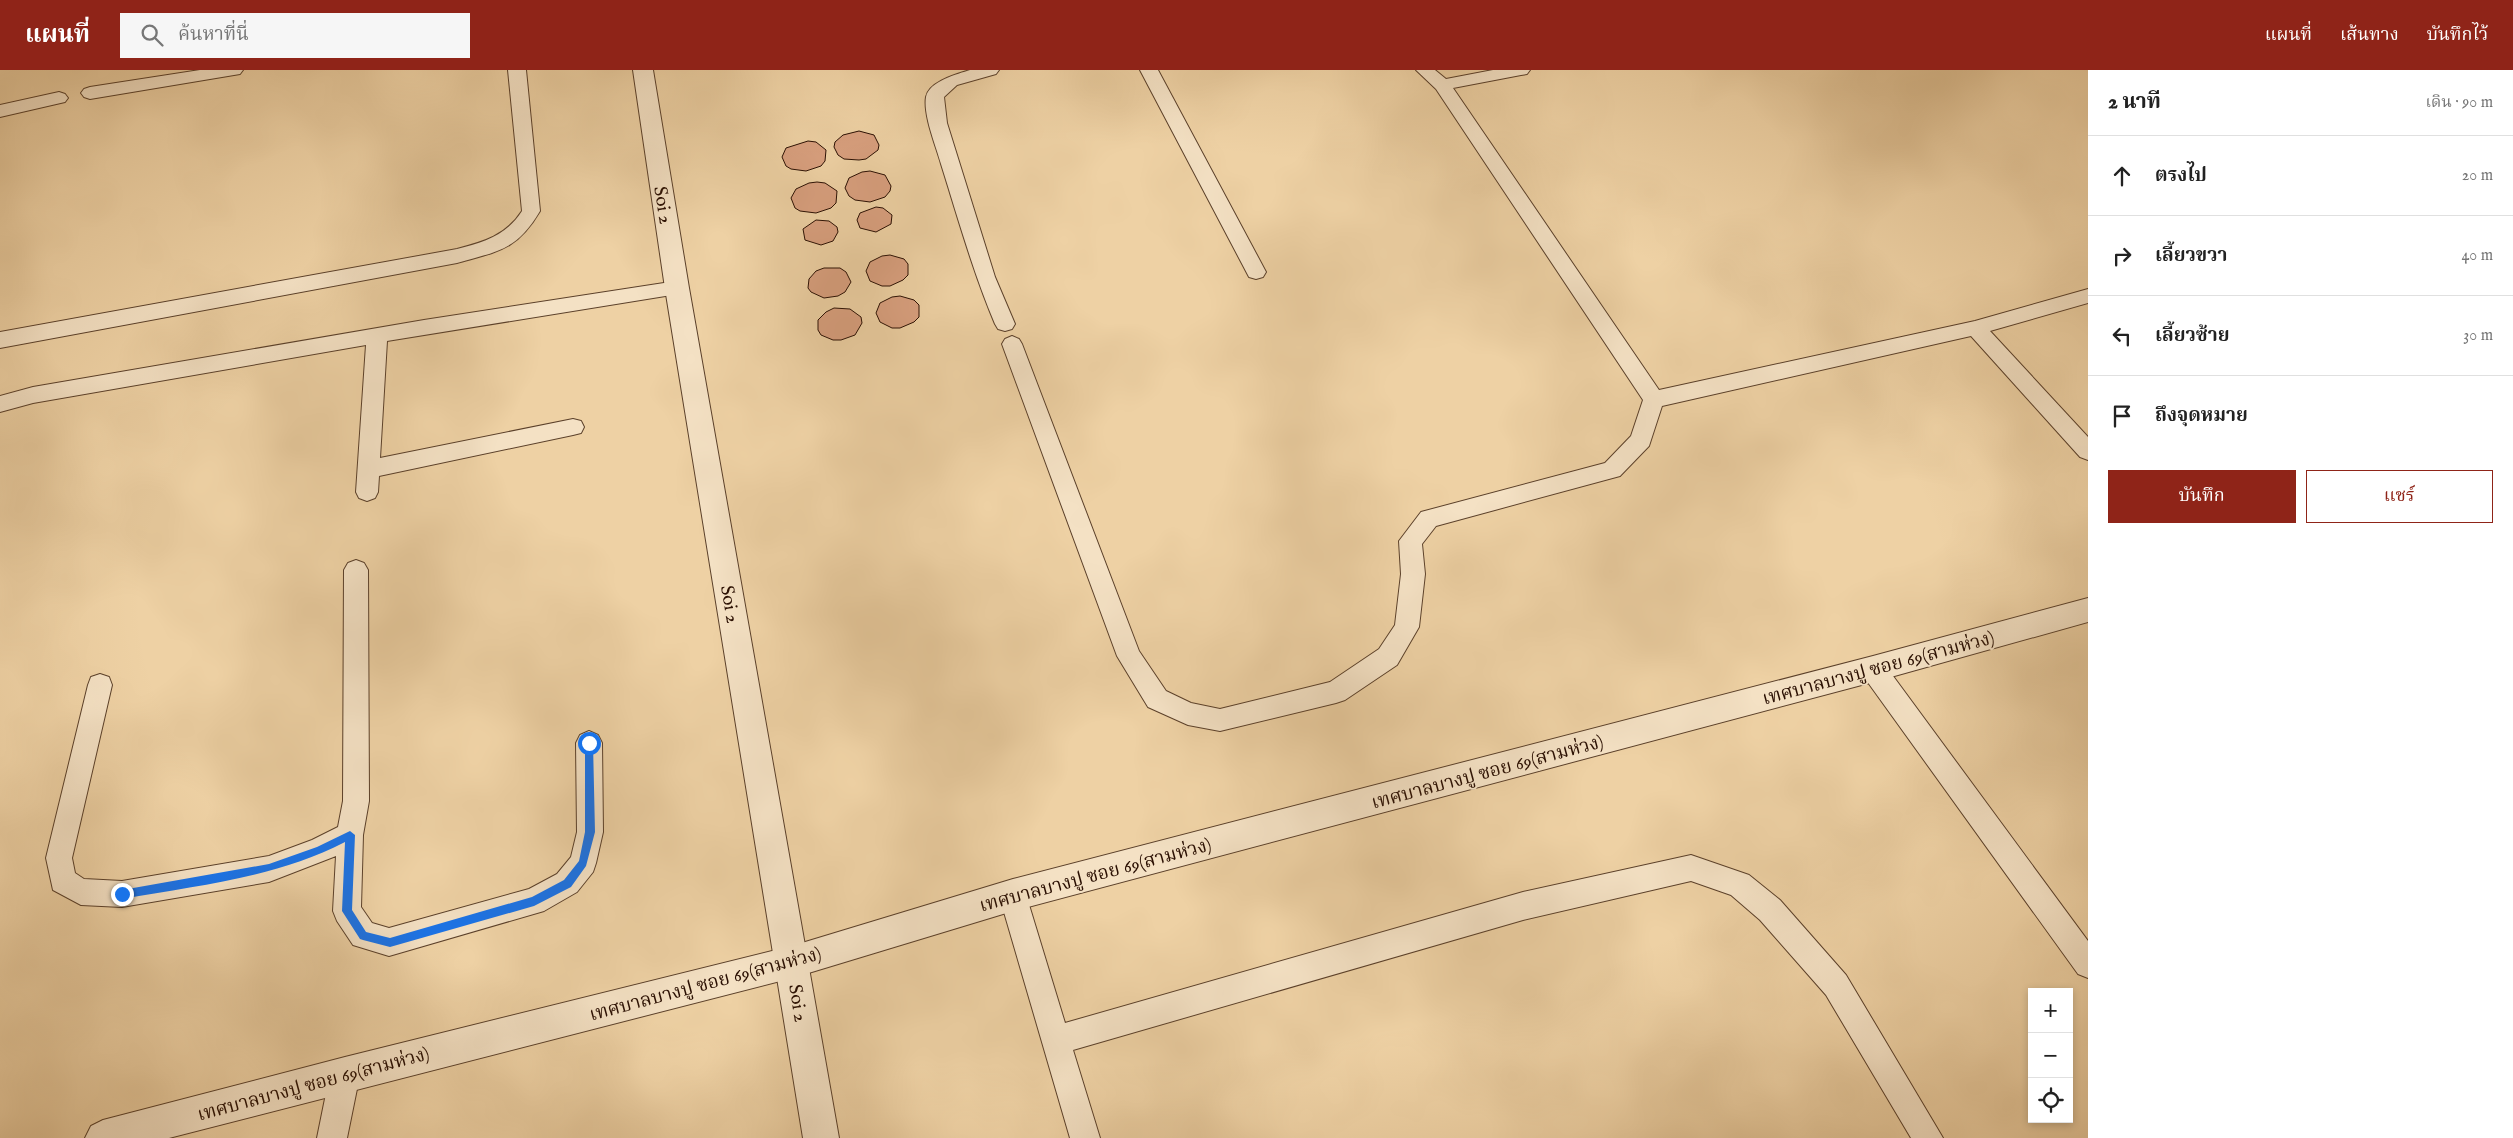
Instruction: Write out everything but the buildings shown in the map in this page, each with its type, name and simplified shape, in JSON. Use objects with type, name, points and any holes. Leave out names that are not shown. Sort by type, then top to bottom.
[{"type":"street","name":"Soi 2","points":[[643,70],[677,288],[821,1138]]},
{"type":"street","name":"เทศบาลบางปู ซอย 69(สามห่วง)","points":[[103,1138],[346,1074],[792,962],[1013,895],[1873,670],[2088,610]]},
{"type":"lane","points":[[90,93],[234,70]]},
{"type":"lane","points":[[0,340],[457,256],[503,243],[522,228],[531,211],[517,70]]},
{"type":"lane","points":[[990,70],[951,81],[935,96],[938,123],[985,277],[1129,656],[1157,699],[1188,714],[1220,720],[1336,692],[1388,657],[1407,627],[1413,574],[1410,540],[1429,519],[1612,470],[1641,440],[1654,399]]},
{"type":"lane","points":[[1149,70],[1256,272]]},
{"type":"lane","points":[[1425,70],[1442,85],[1654,399]]},
{"type":"lane","points":[[1442,85],[1521,70]]},
{"type":"lane","points":[[0,111],[59,98]]},
{"type":"lane","points":[[0,404],[33,394],[378,335],[677,288]]},
{"type":"lane","points":[[1654,399],[1682,395],[1975,328],[2088,296]]},
{"type":"lane","points":[[1975,328],[2088,451]]},
{"type":"lane","points":[[367,492],[378,335]]},
{"type":"lane","points":[[369,469],[573,427]]},
{"type":"lane","points":[[356,570],[356,801],[350,835],[347,911],[363,936],[390,942],[534,901],[567,883],[583,863],[590,832],[589,743]]},
{"type":"lane","points":[[1873,670],[2088,964]]},
{"type":"lane","points":[[100,685],[59,858],[63,881],[81,892],[122,894],[269,869],[319,851],[350,835]]},
{"type":"lane","points":[[1056,1040],[1523,906],[1691,868],[1739,884],[1770,910],[1836,985],[1928,1138]]},
{"type":"lane","points":[[1013,895],[1085,1138]]},
{"type":"lane","points":[[332,1138],[346,1074]]},
{"type":"route","points":[[122,894],[269,869],[319,851],[350,835],[347,911],[363,936],[390,942],[534,901],[567,883],[583,863],[590,832],[589,743]]}]
